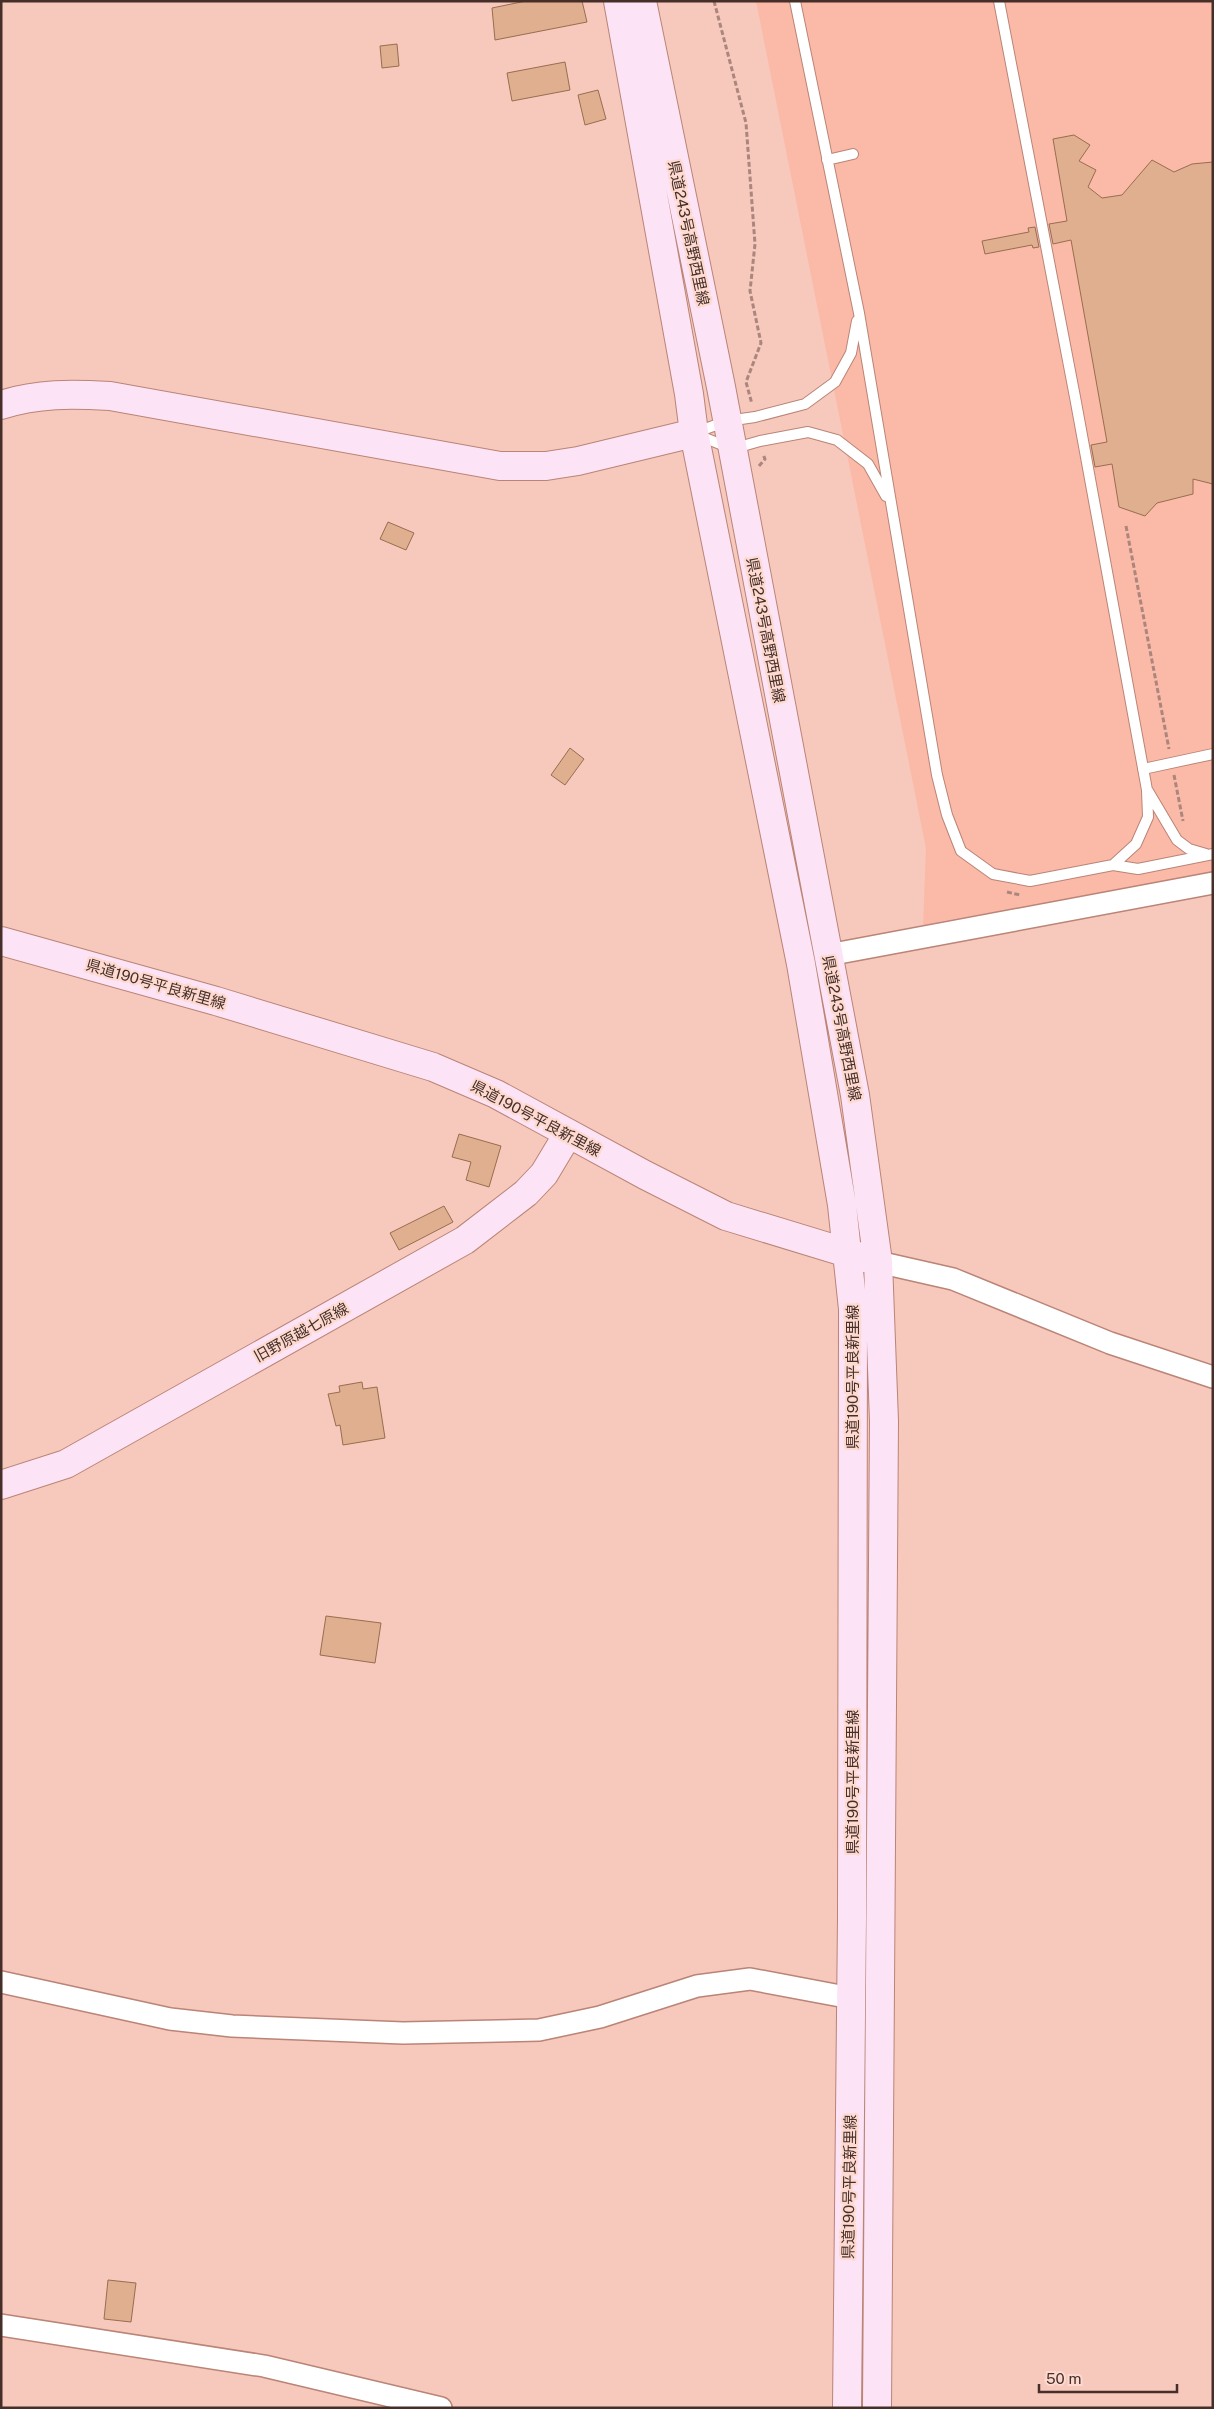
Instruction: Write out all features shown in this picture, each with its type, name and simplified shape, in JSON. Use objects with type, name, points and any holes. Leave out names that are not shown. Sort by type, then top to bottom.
[{"type":"main road","name":"県道243号高野西里線","points":[[618,1],[689,394],[694,434],[801,964],[848,1254]]},
{"type":"main road","name":"県道243号高野西里線","points":[[642,1],[727,421],[855,1095],[878,1262]]},
{"type":"main road","points":[[1,405],[24,397],[64,393],[110,396],[500,466],[546,466],[578,461],[694,434]]},
{"type":"main road","name":"県道190号平良新里線","points":[[1,941],[216,1001],[433,1067],[496,1094],[687,1198],[726,1216],[848,1254],[853,1309],[851,1998],[847,2408]]},
{"type":"main road","name":"旧野原越七原線","points":[[1,1485],[66,1464],[465,1240],[526,1193],[544,1174],[568,1134]]},
{"type":"main road","points":[[848,1254],[878,1262]]},
{"type":"main road","name":"県道190号平良新里線","points":[[877,2408],[884,1421],[878,1262]]},
{"type":"street","points":[[828,955],[1213,883]]},
{"type":"street","points":[[878,1262],[953,1279],[1110,1343],[1213,1377]]},
{"type":"street","points":[[1,1982],[170,2019],[232,2026],[403,2033],[539,2030],[600,2017],[697,1986],[750,1978],[851,1998]]},
{"type":"street","points":[[1,2325],[264,2366],[441,2408]]},
{"type":"lane","points":[[795,1],[859,313],[936,775],[947,815],[961,851],[993,874],[1030,881],[1112,865],[1138,869],[1211,855]]},
{"type":"lane","points":[[999,1],[1076,397],[1147,790],[1148,818],[1136,844],[1112,865]]},
{"type":"lane","points":[[827,160],[853,154]]},
{"type":"lane","points":[[694,434],[727,421],[755,417],[805,404],[835,382],[851,353],[859,313]]},
{"type":"lane","points":[[694,434],[734,460],[760,441],[808,432],[837,440],[868,464],[890,504]]},
{"type":"lane","points":[[1143,769],[1213,754]]},
{"type":"lane","points":[[1147,790],[1176,840],[1188,849],[1211,855]]},
{"type":"path","points":[[714,1],[746,123],[755,244],[750,291],[761,343],[746,382],[755,417]]},
{"type":"path","points":[[734,460],[759,466],[765,459],[760,441]]},
{"type":"path","points":[[1126,526],[1188,849]]},
{"type":"shaded area","points":[[756,1],[1213,1],[1213,875],[942,921],[923,926],[926,848]]},
{"type":"building","points":[[526,1],[582,1],[587,22],[495,40],[492,8]]},
{"type":"building","points":[[397,44],[399,66],[382,68],[380,46]]},
{"type":"building","points":[[565,62],[570,90],[512,101],[507,73]]},
{"type":"building","points":[[598,90],[606,119],[585,125],[578,95]]},
{"type":"building","points":[[1074,135],[1090,145],[1079,161],[1096,170],[1088,187],[1102,198],[1122,195],[1152,160],[1174,172],[1192,164],[1213,162],[1213,484],[1193,479],[1193,494],[1157,503],[1145,516],[1119,507],[1112,464],[1095,467],[1091,445],[1107,442],[1071,240],[1053,244],[1049,224],[1067,221],[1053,139]]},
{"type":"building","points":[[1035,227],[1039,247],[1033,248],[1032,245],[985,254],[982,241],[1029,232],[1028,228]]},
{"type":"building","points":[[388,522],[414,533],[406,550],[380,539]]},
{"type":"building","points":[[570,748],[584,759],[565,785],[551,775]]},
{"type":"building","points":[[459,1134],[501,1146],[489,1187],[466,1180],[471,1162],[452,1157]]},
{"type":"building","points":[[444,1206],[453,1222],[399,1250],[390,1233]]},
{"type":"building","points":[[362,1382],[363,1389],[377,1387],[385,1438],[343,1445],[340,1425],[336,1426],[328,1394],[340,1392],[339,1386]]},
{"type":"building","points":[[326,1616],[381,1623],[375,1663],[320,1655]]},
{"type":"building","points":[[108,2280],[136,2283],[131,2322],[104,2319]]}]
